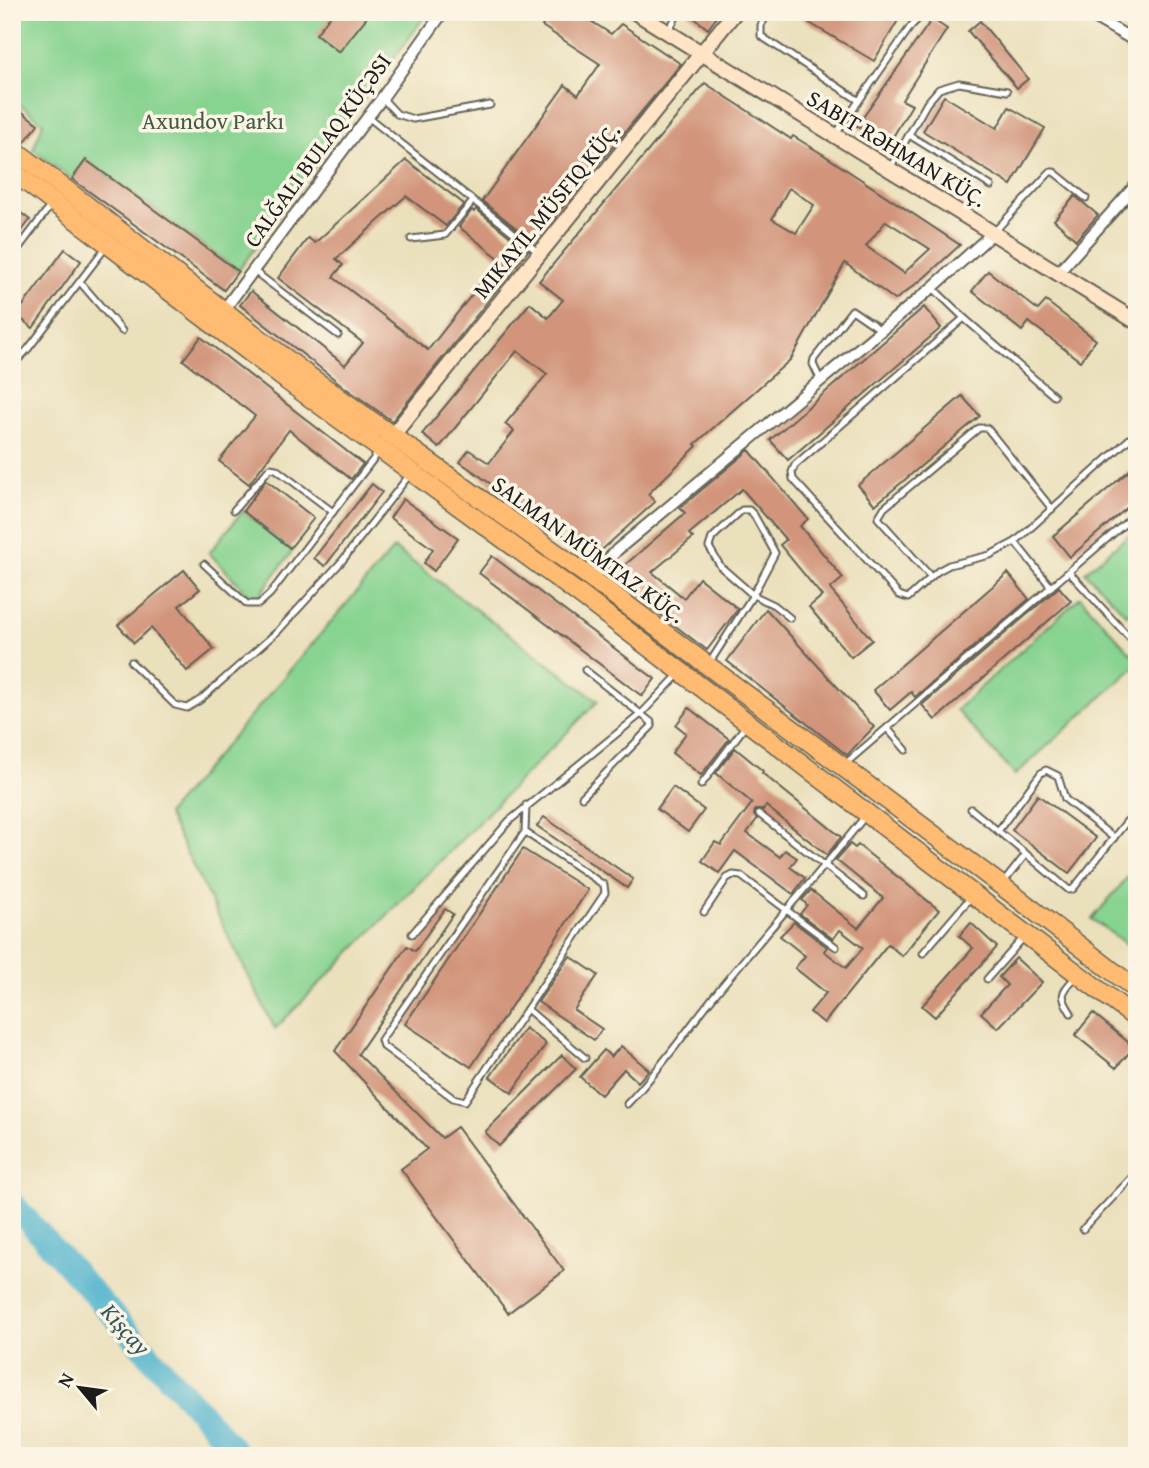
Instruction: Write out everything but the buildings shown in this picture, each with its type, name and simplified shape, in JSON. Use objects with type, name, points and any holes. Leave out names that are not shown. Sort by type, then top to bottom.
[{"type":"highway","name":"SALMAN MÜMTAZ KÜÇ.","points":[[12,148],[59,195],[218,317],[392,436],[591,578],[1137,990]]},
{"type":"highway","points":[[12,171],[59,195],[107,245],[218,317],[380,450],[579,594],[1137,1019]]},
{"type":"highway","points":[[681,672],[700,661]]},
{"type":"highway","points":[[731,709],[744,693]]},
{"type":"highway","points":[[981,899],[1002,886]]},
{"type":"main road","name":"SABIT RƏHMAN KÜÇ.","points":[[635,12],[1137,322]]},
{"type":"main road","points":[[392,436],[735,12]]},
{"type":"street","points":[[218,317],[443,12]]},
{"type":"street","points":[[1085,12],[1137,42]]},
{"type":"street","points":[[1058,273],[1134,192]]},
{"type":"street","points":[[591,578],[617,550],[933,287],[993,233]]},
{"type":"lane","points":[[667,33],[679,12]]},
{"type":"lane","points":[[769,12],[761,25],[761,36],[858,100]]},
{"type":"lane","points":[[834,137],[911,26],[925,12]]},
{"type":"lane","points":[[889,171],[933,94],[939,89],[959,83],[1007,91]]},
{"type":"lane","points":[[382,98],[397,114],[413,119],[490,104]]},
{"type":"lane","points":[[368,117],[540,254]]},
{"type":"lane","points":[[909,135],[991,186]]},
{"type":"lane","points":[[993,233],[1050,172],[1054,172],[1086,198]]},
{"type":"lane","points":[[12,257],[59,195]]},
{"type":"lane","points":[[411,239],[445,235],[473,201]]},
{"type":"lane","points":[[12,366],[107,245]]},
{"type":"lane","points":[[254,271],[338,335]]},
{"type":"lane","points":[[79,282],[122,331]]},
{"type":"lane","points":[[933,287],[964,318],[1054,396]]},
{"type":"lane","points":[[821,380],[813,364],[814,359],[852,310],[881,330]]},
{"type":"lane","points":[[964,318],[795,465],[792,472],[793,479],[899,595],[908,598],[949,565],[990,555],[1015,542],[1137,432]]},
{"type":"lane","points":[[931,577],[878,518],[884,508],[979,428],[987,428],[1052,509]]},
{"type":"lane","points":[[204,564],[247,604],[259,604],[270,594],[380,450]]},
{"type":"lane","points":[[234,510],[270,468],[333,512]]},
{"type":"lane","points":[[131,662],[175,705],[187,708],[200,700],[288,621],[342,561],[412,472]]},
{"type":"lane","points":[[700,661],[754,595],[775,553],[754,515],[749,510],[742,510],[712,538],[709,547],[722,567],[754,595],[774,605],[790,618]]},
{"type":"lane","points":[[842,766],[1137,513]]},
{"type":"lane","points":[[1015,542],[1051,587]]},
{"type":"lane","points":[[1069,572],[1137,646]]},
{"type":"lane","points":[[582,797],[650,729],[651,722],[585,670]]},
{"type":"lane","points":[[412,933],[509,821],[640,714],[681,672]]},
{"type":"lane","points":[[701,785],[748,723]]},
{"type":"lane","points":[[887,728],[906,750]]},
{"type":"lane","points":[[998,831],[1046,770],[1058,776],[1065,799],[1114,838]]},
{"type":"lane","points":[[525,832],[604,885],[605,893],[465,1101],[453,1098],[383,1046],[381,1040],[525,832],[526,805]]},
{"type":"lane","points":[[971,809],[1069,890],[1073,889],[1127,821]]},
{"type":"lane","points":[[627,1104],[651,1080],[714,996],[827,865],[868,813]]},
{"type":"lane","points":[[759,814],[864,896]]},
{"type":"lane","points":[[1002,886],[1026,854]]},
{"type":"lane","points":[[704,912],[727,878],[733,875],[741,876],[836,947]]},
{"type":"lane","points":[[923,953],[981,899]]},
{"type":"lane","points":[[987,979],[1027,934]]},
{"type":"lane","points":[[1071,1013],[1061,998],[1077,974]]},
{"type":"lane","points":[[527,1009],[585,1058]]},
{"type":"lane","points":[[1083,1229],[1137,1172]]},
{"type":"green space","name":"Axundov Parkı","points":[[12,12],[428,12],[238,271],[86,160],[72,179],[33,150],[43,123],[12,98]]},
{"type":"green space","points":[[243,511],[292,552],[258,597],[248,594],[209,553]]},
{"type":"green space","points":[[1137,528],[1137,604],[1127,615],[1085,572]]},
{"type":"green space","points":[[394,548],[598,701],[275,1029],[167,814]]},
{"type":"green space","points":[[1080,597],[1137,660],[1137,665],[1015,775],[956,710]]},
{"type":"green space","points":[[1137,866],[1137,952],[1092,919]]},
{"type":"waterway","name":"Kişçay","points":[[12,1203],[240,1456]]}]
